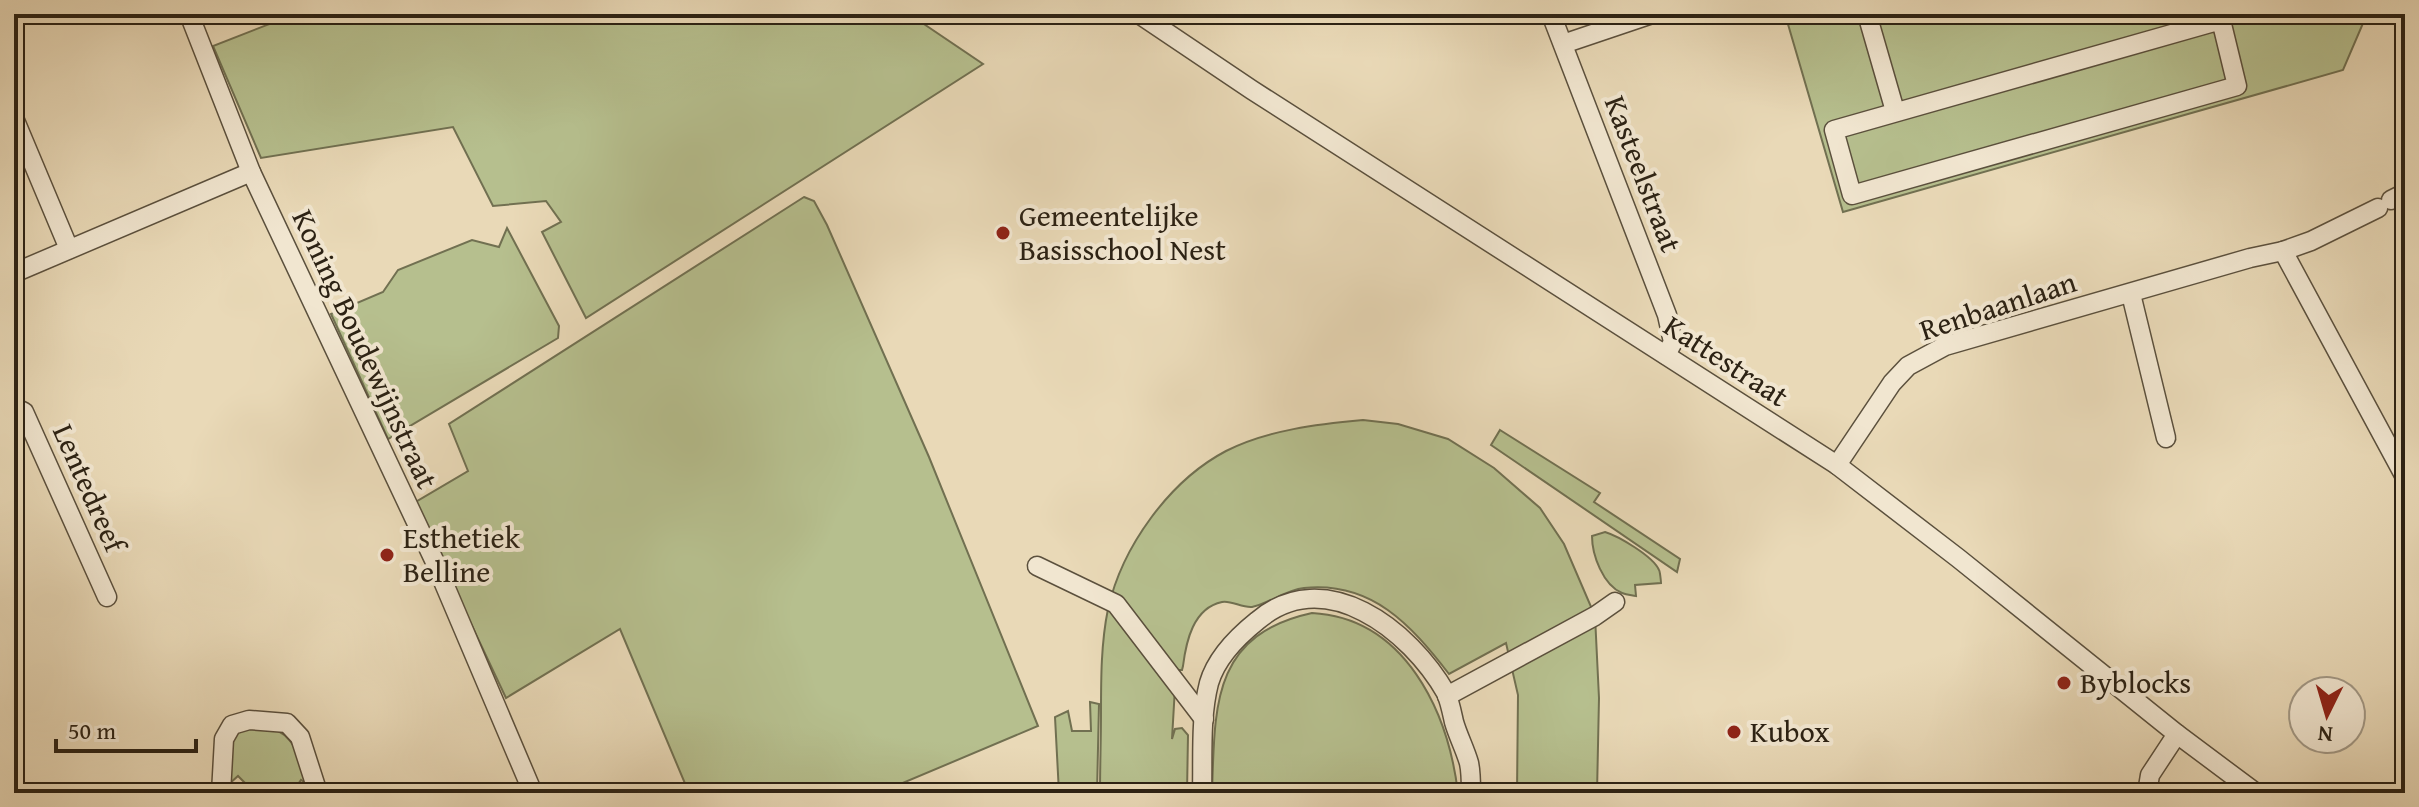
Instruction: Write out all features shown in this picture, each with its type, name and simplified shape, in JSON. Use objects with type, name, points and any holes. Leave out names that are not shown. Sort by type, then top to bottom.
[{"type":"street","name":"Koning Boudewijnstraat","points":[[189,14],[251,172],[434,560],[533,793]]},
{"type":"street","name":"Kattestraat","points":[[1139,14],[1252,90],[1837,465],[2256,793]]},
{"type":"street","name":"Kasteelstraat","points":[[1551,14],[1667,315],[1673,342],[1666,355]]},
{"type":"street","points":[[1563,44],[1652,14]]},
{"type":"street","points":[[1867,14],[1895,111]]},
{"type":"street","points":[[2221,20],[2237,86],[1852,195],[1834,130],[1895,111],[2221,20]]},
{"type":"street","points":[[14,118],[69,249]]},
{"type":"street","points":[[14,273],[251,172]]},
{"type":"street","name":"Renbaanlaan","points":[[1837,465],[1892,383],[1908,366],[1945,346],[2283,251],[2311,241],[2391,201]]},
{"type":"street","points":[[2283,251],[2405,477]]},
{"type":"street","points":[[2131,294],[2166,438]]},
{"type":"street","name":"Lentedreef","points":[[14,407],[24,412],[107,597]]},
{"type":"street","points":[[1037,566],[1116,604],[1204,719]]},
{"type":"street","points":[[1202,793],[1204,719],[1210,682],[1223,655],[1246,629],[1267,612],[1292,602],[1327,598],[1367,612],[1397,633],[1425,662],[1447,696],[1469,765],[1471,793]]},
{"type":"street","points":[[1447,696],[1595,616],[1615,602]]},
{"type":"street","points":[[221,793],[224,739],[232,725],[249,720],[287,723],[300,737],[318,793]]},
{"type":"street","points":[[2147,793],[2150,775],[2177,734]]},
{"type":"street","points":[[14,792],[32,793]]},
{"type":"green space","points":[[295,14],[909,14],[983,64],[586,318],[542,232],[561,222],[546,201],[493,206],[453,127],[261,158],[213,46]]},
{"type":"green space","points":[[1785,14],[2367,14],[2343,70],[1843,212]]},
{"type":"green space","points":[[804,197],[814,201],[827,225],[929,457],[1038,726],[879,793],[689,793],[620,629],[506,698],[414,503],[468,471],[449,424]]},
{"type":"green space","points":[[507,228],[559,326],[558,338],[388,439],[331,314],[383,292],[398,270],[472,240],[499,247]]},
{"type":"green space","points":[[1363,420],[1398,424],[1448,439],[1494,468],[1540,508],[1564,544],[1595,616],[1599,698],[1597,793],[1492,793],[1501,786],[1517,792],[1518,695],[1506,643],[1449,674],[1404,623],[1370,599],[1328,588],[1304,588],[1252,607],[1229,602],[1212,605],[1193,627],[1182,670],[1176,670],[1172,739],[1175,729],[1182,728],[1188,735],[1187,793],[1100,793],[1102,661],[1108,609],[1124,562],[1151,518],[1185,480],[1226,451],[1276,433]]},
{"type":"green space","points":[[1500,430],[1600,493],[1594,502],[1680,559],[1677,572],[1491,445]]},
{"type":"green space","points":[[1605,532],[1650,559],[1659,571],[1661,583],[1635,585],[1636,596],[1615,589],[1600,569],[1593,544],[1592,536]]},
{"type":"green space","points":[[1312,613],[1345,619],[1373,632],[1396,651],[1416,674],[1432,701],[1444,731],[1458,793],[1212,793],[1218,704],[1225,679],[1237,657],[1254,638],[1279,624]]},
{"type":"green space","points":[[1090,702],[1099,704],[1097,793],[1059,793],[1055,717],[1068,711],[1072,731],[1091,731]]},
{"type":"green space","points":[[246,728],[272,729],[287,738],[298,753],[311,787],[301,780],[292,793],[255,793],[238,776],[228,785],[230,741],[235,731]]},
{"type":"place","name":"Gemeentelijke Basisschool Nest","points":[[1003,233]]},
{"type":"place","name":"Esthetiek Belline","points":[[387,555]]},
{"type":"place","name":"Byblocks","points":[[2064,683]]},
{"type":"place","name":"Kubox","points":[[1734,732]]}]
